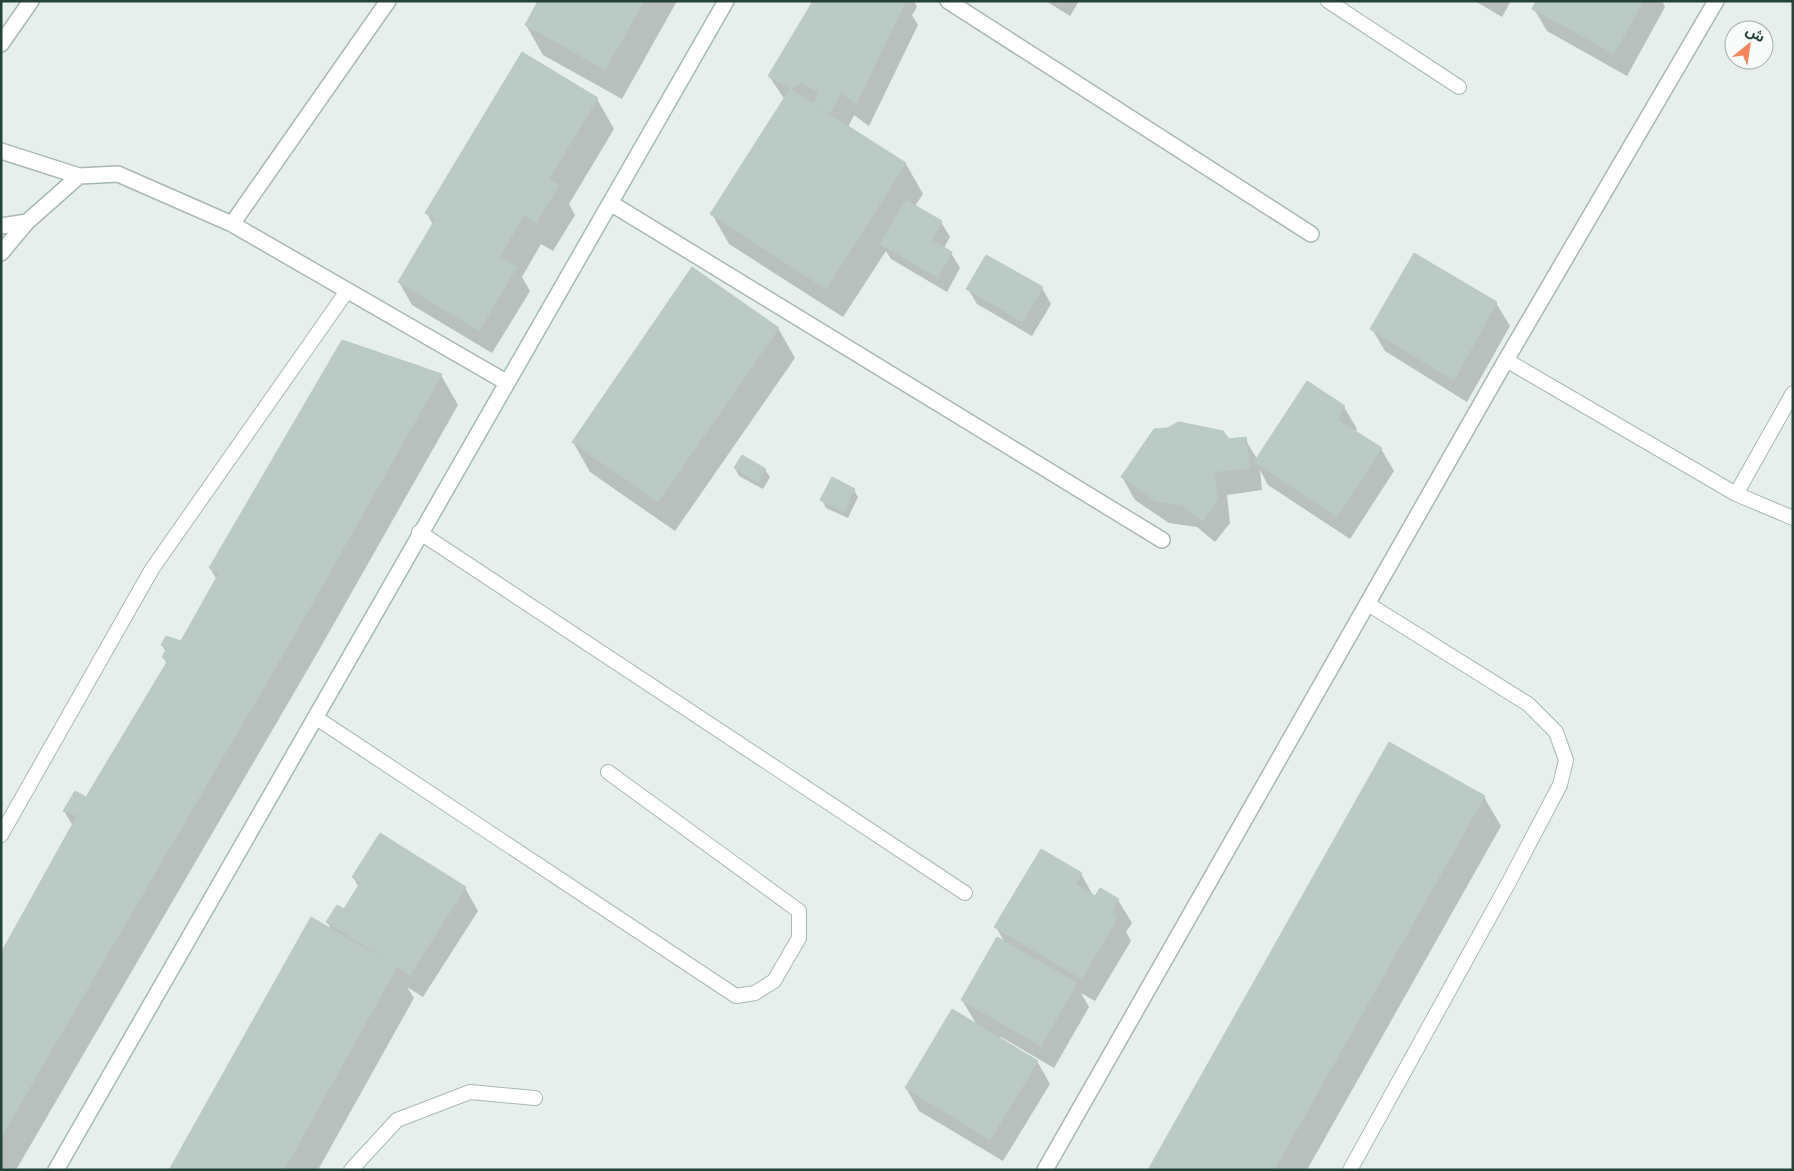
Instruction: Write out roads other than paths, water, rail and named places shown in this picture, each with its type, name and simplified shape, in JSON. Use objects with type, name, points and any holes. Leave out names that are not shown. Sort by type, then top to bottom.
[{"type":"street","points":[[1,44],[32,1]]},
{"type":"street","points":[[232,224],[388,1]]},
{"type":"street","points":[[56,1170],[419,532],[612,204],[726,1]]},
{"type":"street","points":[[948,1],[1311,234]]},
{"type":"street","points":[[1045,1170],[1506,360],[1716,1]]},
{"type":"street","points":[[1,151],[79,176],[118,174],[232,224],[506,382]]},
{"type":"street","points":[[1,253],[27,222],[79,176]]},
{"type":"street","points":[[612,204],[1162,540]]},
{"type":"street","points":[[1,226],[27,222]]},
{"type":"lane","points":[[1328,1],[1459,87]]},
{"type":"lane","points":[[1,835],[152,569],[347,290]]},
{"type":"lane","points":[[1506,360],[1736,494],[1793,518]]},
{"type":"lane","points":[[1736,494],[1793,393]]},
{"type":"lane","points":[[419,532],[965,893]]},
{"type":"lane","points":[[1350,1170],[1510,880],[1560,785],[1566,760],[1556,732],[1528,704],[1368,604]]},
{"type":"lane","points":[[315,717],[736,996],[755,994],[774,981],[798,938],[799,911],[608,772]]},
{"type":"lane","points":[[351,1170],[397,1120],[470,1092],[536,1098]]}]
